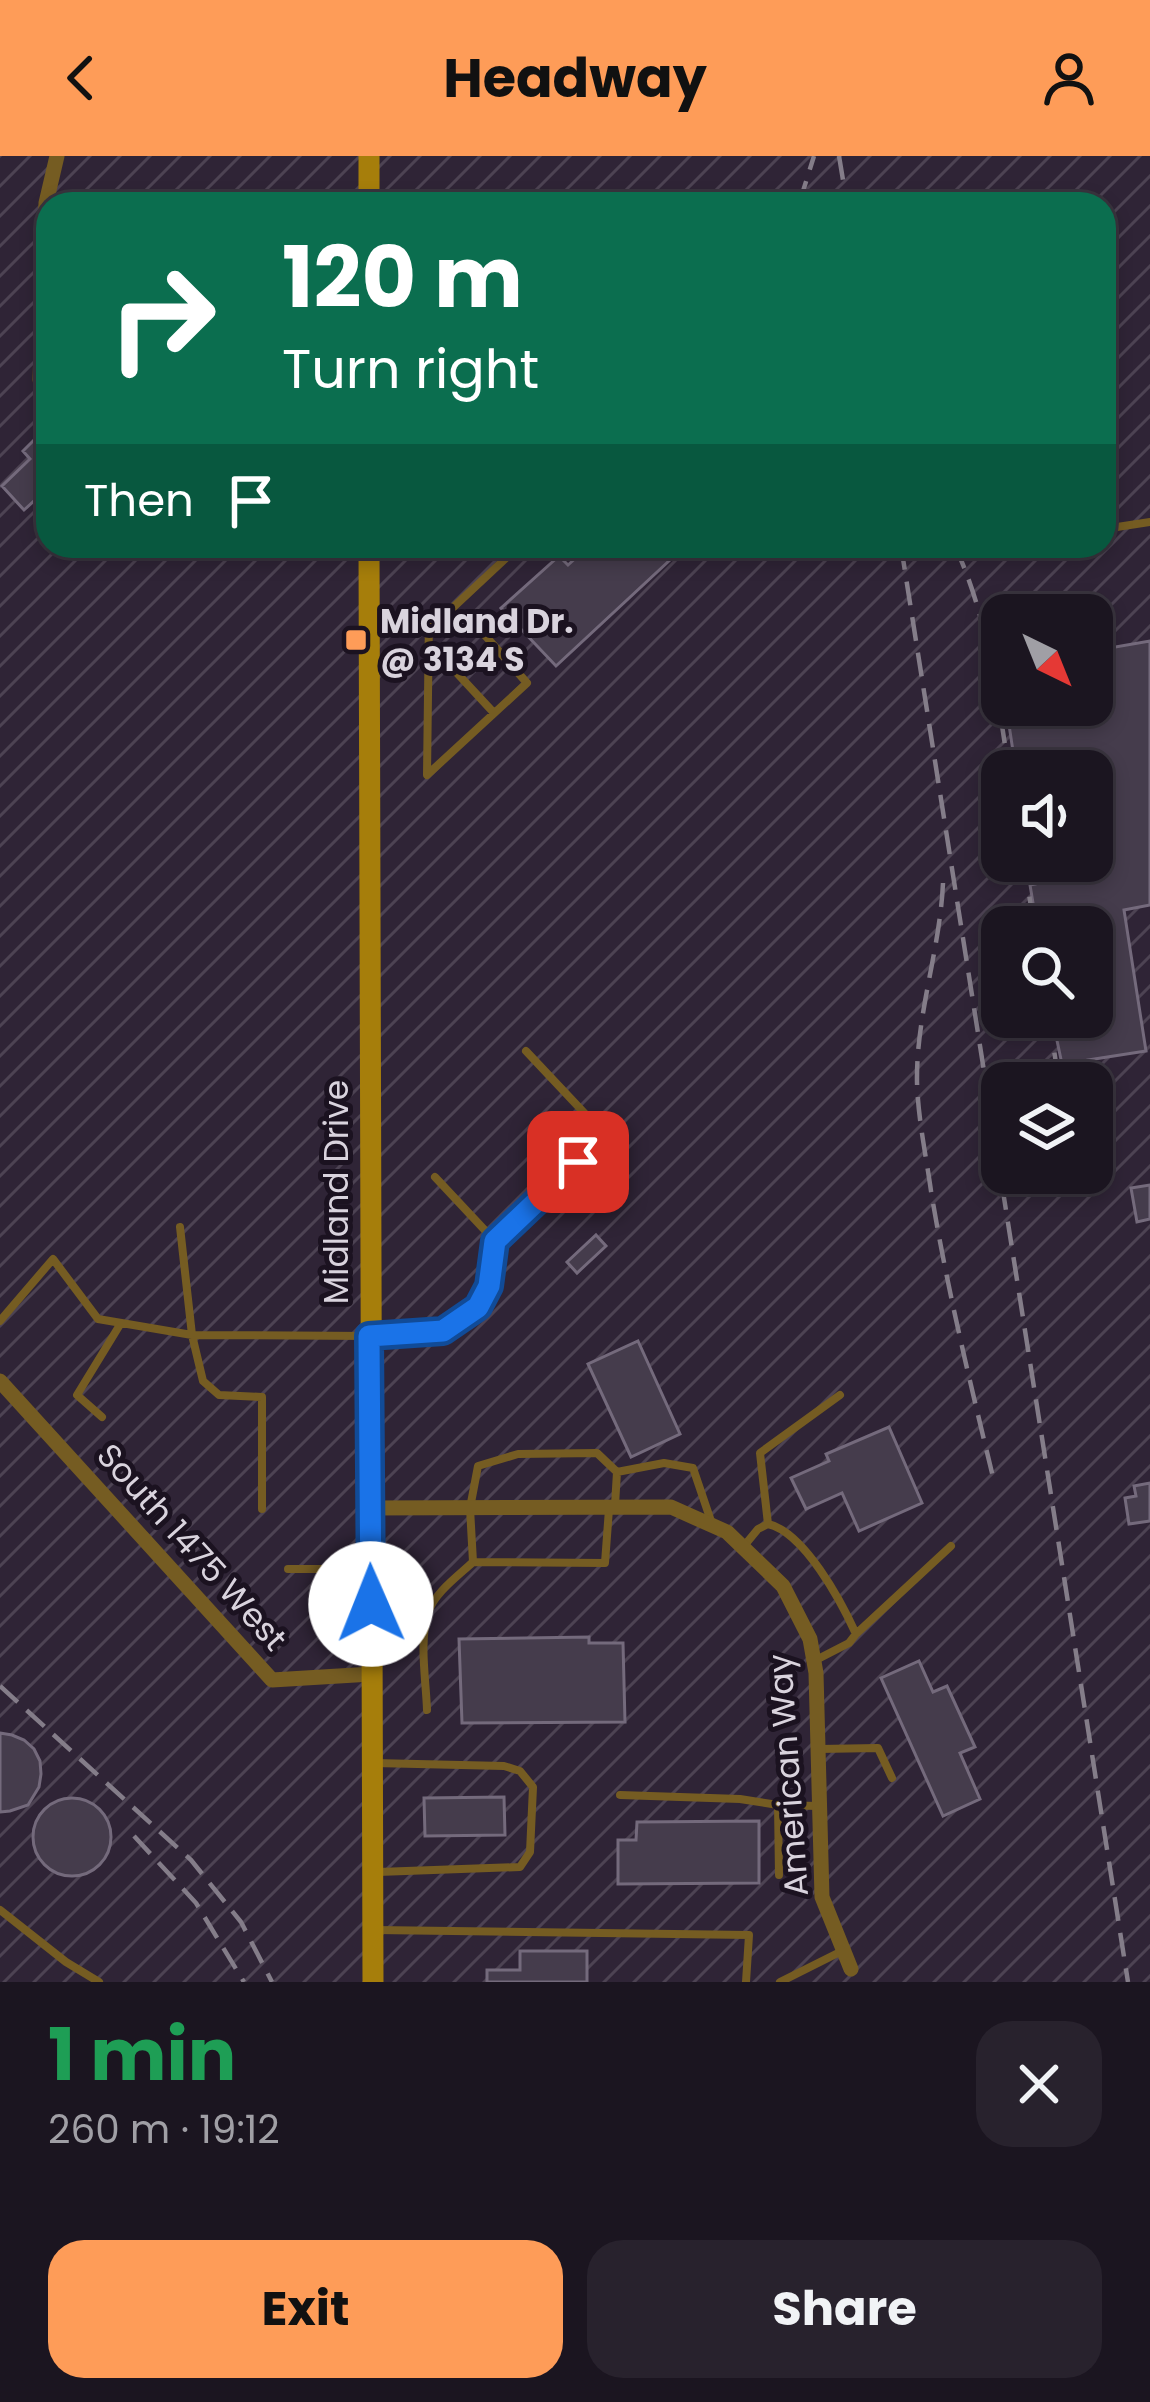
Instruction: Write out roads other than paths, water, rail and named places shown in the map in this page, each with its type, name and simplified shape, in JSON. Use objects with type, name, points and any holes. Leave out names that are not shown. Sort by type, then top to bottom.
[{"type":"street","points":[[49,192],[57,156]]},
{"type":"street","points":[[368,156],[368,192]]},
{"type":"street","name":"Midland Drive","points":[[369,558],[373,1982]]},
{"type":"street","name":"South 1475 West","points":[[0,1381],[272,1680],[371,1674]]},
{"type":"street","name":"American Way","points":[[370,1508],[671,1507],[728,1532],[783,1586],[810,1639],[822,1898],[851,1969]]},
{"type":"lane","points":[[1116,528],[1150,522]]},
{"type":"lane","points":[[444,616],[506,558]]},
{"type":"lane","points":[[369,617],[429,616],[468,616],[527,682],[427,775],[429,616]]},
{"type":"lane","points":[[429,642],[494,713]]},
{"type":"lane","points":[[0,1321],[52,1259],[98,1319],[192,1335],[369,1336],[443,1331],[478,1307],[489,1286],[495,1241],[605,1135],[526,1051]]},
{"type":"lane","points":[[435,1177],[495,1241]]},
{"type":"lane","points":[[180,1227],[202,1381],[219,1395],[262,1397],[262,1509]]},
{"type":"lane","points":[[102,1417],[77,1395],[121,1323]]},
{"type":"lane","points":[[768,1524],[760,1453],[840,1395]]},
{"type":"lane","points":[[427,1710],[428,1610],[473,1562],[470,1508],[478,1466],[518,1454],[597,1453],[616,1472]]},
{"type":"lane","points":[[616,1472],[664,1463],[693,1468],[712,1525]]},
{"type":"lane","points":[[473,1562],[605,1563],[616,1472]]},
{"type":"lane","points":[[743,1547],[758,1529],[768,1524],[781,1527],[817,1566],[856,1634]]},
{"type":"lane","points":[[814,1661],[849,1643],[951,1546]]},
{"type":"lane","points":[[288,1569],[371,1569]]},
{"type":"lane","points":[[818,1749],[878,1748],[892,1778]]},
{"type":"lane","points":[[372,1763],[504,1766],[520,1771],[533,1787],[530,1852],[520,1867],[373,1872]]},
{"type":"lane","points":[[620,1795],[820,1806]]},
{"type":"lane","points":[[778,1805],[779,1875]]},
{"type":"lane","points":[[0,1910],[99,1982]]},
{"type":"lane","points":[[374,1930],[749,1934],[746,1982]]},
{"type":"lane","points":[[780,1982],[844,1951]]},
{"type":"railway","points":[[803,192],[814,156]]},
{"type":"railway","points":[[839,156],[845,192]]},
{"type":"railway","points":[[903,558],[1128,1982]]},
{"type":"railway","points":[[960,558],[983,629],[1006,750]]},
{"type":"railway","points":[[1027,882],[1031,906]]},
{"type":"railway","points":[[943,883],[920,1032],[918,1096],[944,1263],[993,1477]]},
{"type":"railway","points":[[1052,1038],[1056,1062]]},
{"type":"railway","points":[[0,1686],[191,1860],[241,1922],[272,1982]]},
{"type":"railway","points":[[134,1836],[196,1903],[244,1982]]},
{"type":"place","name":"Midland Dr. @ 3134 S","points":[[356,640]]}]
